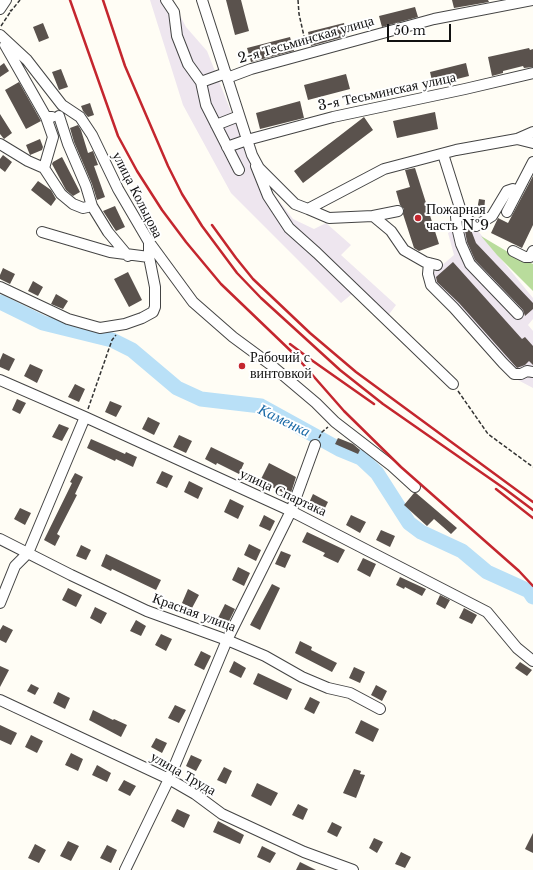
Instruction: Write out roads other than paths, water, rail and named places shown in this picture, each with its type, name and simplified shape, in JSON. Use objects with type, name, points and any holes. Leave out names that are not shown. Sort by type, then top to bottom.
[{"type":"street","points":[[0,9],[6,0]]},
{"type":"street","points":[[166,0],[174,12],[177,36],[188,64],[201,82],[206,105],[238,170]]},
{"type":"street","points":[[202,0],[252,155],[268,196],[289,228],[453,384]]},
{"type":"street","name":"2-я Тесьминская улица","points":[[201,82],[434,19],[533,0]]},
{"type":"street","points":[[0,36],[46,117],[53,137],[44,168]]},
{"type":"street","name":"улица Кольцова","points":[[0,36],[27,60],[62,106],[80,117],[92,135],[118,189],[149,242],[149,258],[155,287],[155,307],[153,312],[142,318],[125,324],[100,328],[68,319],[0,287]]},
{"type":"street","name":"3-я Тесьминская улица","points":[[227,147],[247,140],[333,117],[533,73]]},
{"type":"street","points":[[46,117],[59,116],[71,111]]},
{"type":"street","points":[[59,116],[68,144],[86,186],[92,206],[108,232],[128,256]]},
{"type":"street","points":[[216,125],[239,116]]},
{"type":"street","points":[[308,209],[384,169],[456,150],[517,139],[533,132]]},
{"type":"street","points":[[517,139],[533,143]]},
{"type":"street","points":[[0,144],[28,161],[44,168],[61,194],[73,204],[83,208],[92,206]]},
{"type":"street","points":[[443,154],[460,208],[467,219],[476,226],[492,216],[507,191],[513,189],[517,190]]},
{"type":"street","points":[[252,155],[259,168],[295,204],[328,218],[373,216],[398,211]]},
{"type":"street","points":[[507,212],[517,190],[533,162]]},
{"type":"street","points":[[460,208],[456,217],[461,244],[470,264],[518,314]]},
{"type":"street","points":[[373,216],[391,231],[404,250],[420,260],[433,264],[428,274],[431,285],[514,374],[521,374],[527,371],[533,372]]},
{"type":"street","points":[[42,232],[110,252],[128,256],[149,258]]},
{"type":"street","points":[[149,242],[193,302],[232,337],[271,365],[316,403],[335,422],[392,466],[415,487]]},
{"type":"street","points":[[513,251],[525,257],[530,257],[533,251]]},
{"type":"street","name":"улица Спартака","points":[[0,380],[291,511],[487,612],[517,648],[533,662]]},
{"type":"street","points":[[0,603],[15,566],[28,553],[85,417]]},
{"type":"street","points":[[125,870],[169,779],[227,640],[291,511],[315,445]]},
{"type":"street","name":"Красная улица","points":[[0,539],[147,611],[227,640],[265,656],[302,677],[328,688],[350,694],[380,709]]},
{"type":"street","name":"улица Труда","points":[[0,700],[169,779],[195,794],[222,814],[304,852],[354,870]]},
{"type":"waterway","name":"Каменка","points":[[0,302],[43,323],[112,340],[132,350],[177,388],[201,399],[261,406],[339,449],[361,458],[377,473],[409,523],[421,532],[462,551],[487,572],[529,591],[533,597]]},
{"type":"railway","points":[[70,0],[118,136],[137,171],[162,210],[186,242],[221,284],[294,354],[344,411],[401,467],[519,571],[533,586]]},
{"type":"railway","points":[[103,0],[125,66],[168,166],[182,194],[202,226],[237,273],[261,298],[340,370],[383,404],[533,510]]},
{"type":"railway","points":[[212,225],[253,279],[310,333],[356,372],[533,502]]},
{"type":"railway","points":[[290,344],[374,404]]},
{"type":"railway","points":[[496,489],[533,518]]},
{"type":"place","name":"Пожарная часть №9","points":[[418,218]]},
{"type":"place","name":"Рабочий с винтовкой","points":[[242,366]]}]
